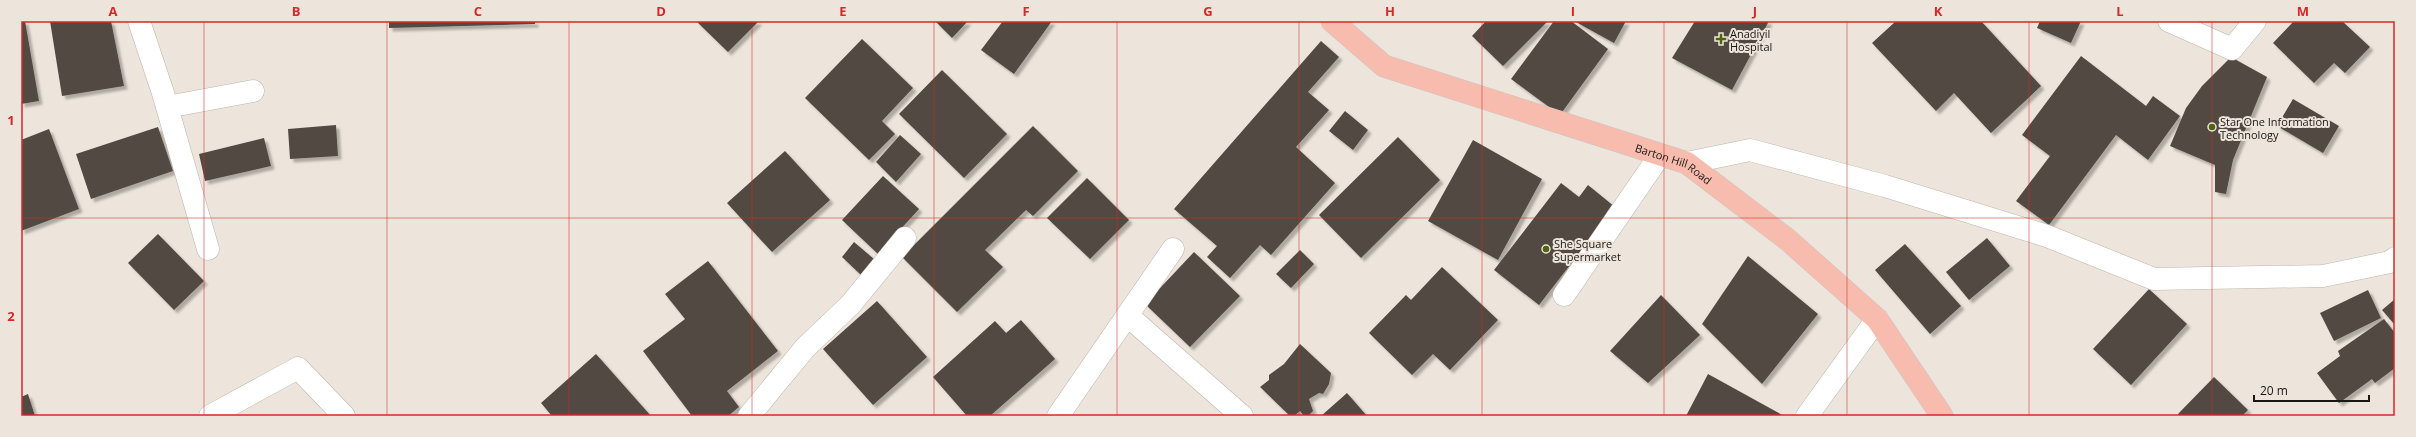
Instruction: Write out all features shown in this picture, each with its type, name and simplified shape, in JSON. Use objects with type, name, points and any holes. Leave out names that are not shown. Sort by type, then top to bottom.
[{"type":"main road","name":"Barton Hill Road","points":[[1332,21],[1384,66],[1687,163],[1788,240],[1878,319],[1942,416]]},
{"type":"street","points":[[139,21],[208,249]]},
{"type":"street","points":[[2169,21],[2232,49],[2255,21]]},
{"type":"street","points":[[166,107],[253,91]]},
{"type":"street","points":[[1687,163],[1750,150],[1885,186],[2047,236],[2154,279],[2323,276],[2390,262],[2395,258]]},
{"type":"street","points":[[1564,295],[1660,155]]},
{"type":"street","points":[[749,416],[805,348],[851,304],[905,238]]},
{"type":"street","points":[[1058,416],[1173,249]]},
{"type":"street","points":[[1128,315],[1242,416]]},
{"type":"street","points":[[1807,416],[1878,319]]},
{"type":"street","points":[[210,416],[298,368],[344,416]]},
{"type":"building","points":[[21,21],[25,21],[39,101],[21,104]]},
{"type":"building","points":[[50,21],[111,21],[124,86],[62,96]]},
{"type":"building","points":[[389,21],[535,21],[535,24],[389,28]]},
{"type":"building","points":[[696,21],[759,21],[728,52]]},
{"type":"building","points":[[935,21],[968,21],[952,38]]},
{"type":"building","points":[[1003,21],[1052,21],[1014,74],[981,50]]},
{"type":"building","points":[[1486,21],[1548,21],[1503,66],[1472,36]]},
{"type":"building","points":[[1554,21],[1571,21],[1608,49],[1560,115],[1511,79]]},
{"type":"building","points":[[1574,21],[1626,21],[1614,43]]},
{"type":"building","name":"Anadiyil Hospital","points":[[1695,21],[1769,21],[1732,90],[1672,58]]},
{"type":"building","points":[[1896,21],[1981,21],[2041,86],[1991,133],[1954,93],[1936,111],[1872,43]]},
{"type":"building","points":[[2040,21],[2081,21],[2071,43],[2037,28]]},
{"type":"building","points":[[2294,21],[2342,21],[2370,47],[2345,73],[2334,63],[2314,83],[2273,43]]},
{"type":"building","points":[[862,39],[913,88],[882,121],[895,134],[869,160],[805,98]]},
{"type":"building","points":[[1321,41],[1339,57],[1308,92],[1329,110],[1296,147],[1335,183],[1271,255],[1260,245],[1230,278],[1207,257],[1217,246],[1174,209]]},
{"type":"building","points":[[2081,56],[2146,106],[2153,96],[2180,116],[2148,160],[2116,135],[2049,225],[2016,201],[2050,156],[2022,135]]},
{"type":"building","name":"Star One Information Technology","points":[[2231,57],[2267,77],[2233,160],[2226,194],[2215,192],[2215,165],[2170,146],[2186,108],[2202,86]]},
{"type":"building","points":[[942,70],[1007,134],[964,178],[899,114]]},
{"type":"building","points":[[2293,99],[2339,126],[2323,153],[2277,126]]},
{"type":"building","points":[[1345,111],[1368,130],[1353,150],[1329,131]]},
{"type":"building","points":[[336,125],[338,156],[290,159],[288,129]]},
{"type":"building","points":[[1033,126],[1078,171],[1033,216],[1026,210],[985,250],[1003,267],[957,312],[902,257]]},
{"type":"building","points":[[158,127],[173,171],[91,199],[76,154]]},
{"type":"building","points":[[49,129],[79,209],[21,231],[21,140]]},
{"type":"building","points":[[900,135],[921,154],[896,182],[876,162]]},
{"type":"building","points":[[1398,137],[1440,180],[1361,258],[1319,215]]},
{"type":"building","points":[[264,138],[271,166],[205,181],[199,154]]},
{"type":"building","points":[[1473,140],[1542,179],[1498,260],[1428,221]]},
{"type":"building","points":[[785,151],[830,200],[772,252],[727,203]]},
{"type":"building","points":[[883,176],[919,209],[878,254],[842,220]]},
{"type":"building","points":[[1087,178],[1129,220],[1090,259],[1047,218]]},
{"type":"building","name":"She Square Supermarket","points":[[1561,183],[1579,197],[1588,185],[1615,207],[1539,305],[1494,270]]},
{"type":"building","points":[[158,234],[204,281],[174,310],[128,263]]},
{"type":"building","points":[[1987,238],[2010,266],[1969,300],[1946,272]]},
{"type":"building","points":[[854,242],[874,259],[861,275],[842,257]]},
{"type":"building","points":[[1905,244],[1961,306],[1930,334],[1875,270]]},
{"type":"building","points":[[1300,250],[1314,264],[1291,288],[1276,274]]},
{"type":"building","points":[[1194,252],[1240,296],[1190,347],[1145,304]]},
{"type":"building","points":[[1748,256],[1818,314],[1762,384],[1702,324]]},
{"type":"building","points":[[708,261],[778,351],[727,391],[739,407],[728,416],[692,416],[643,351],[685,319],[665,294]]},
{"type":"building","points":[[1442,267],[1498,320],[1450,370],[1433,354],[1412,375],[1369,333],[1406,295],[1411,300]]},
{"type":"building","points":[[2149,289],[2187,324],[2131,385],[2093,349]]},
{"type":"building","points":[[2368,290],[2381,318],[2334,341],[2320,313]]},
{"type":"building","points":[[1661,295],[1700,335],[1648,383],[1610,351]]},
{"type":"building","points":[[2395,299],[2395,325],[2382,310]]},
{"type":"building","points":[[877,301],[927,357],[873,405],[823,349]]},
{"type":"building","points":[[2384,319],[2395,333],[2395,368],[2375,383],[2372,379],[2339,403],[2317,373],[2340,356],[2338,351]]},
{"type":"building","points":[[1021,320],[1055,359],[990,416],[967,416],[933,377],[995,321],[1006,333]]},
{"type":"building","points":[[1300,344],[1331,373],[1329,384],[1323,394],[1319,393],[1309,399],[1313,411],[1308,416],[1304,416],[1300,411],[1294,416],[1290,416],[1260,387],[1269,380],[1269,375],[1284,364]]},
{"type":"building","points":[[596,354],[651,416],[552,416],[541,403]]},
{"type":"building","points":[[1708,374],[1784,416],[1686,416]]},
{"type":"building","points":[[2214,377],[2248,410],[2242,416],[2180,416],[2178,414]]},
{"type":"building","points":[[1347,393],[1367,416],[1321,416]]},
{"type":"building","points":[[28,394],[35,416],[21,416],[21,397]]},
{"type":"place","name":"Anadiyil Hospital","points":[[1721,39]]},
{"type":"place","name":"Star One Information Technology","points":[[2212,127]]},
{"type":"place","name":"She Square Supermarket","points":[[1546,249]]}]
